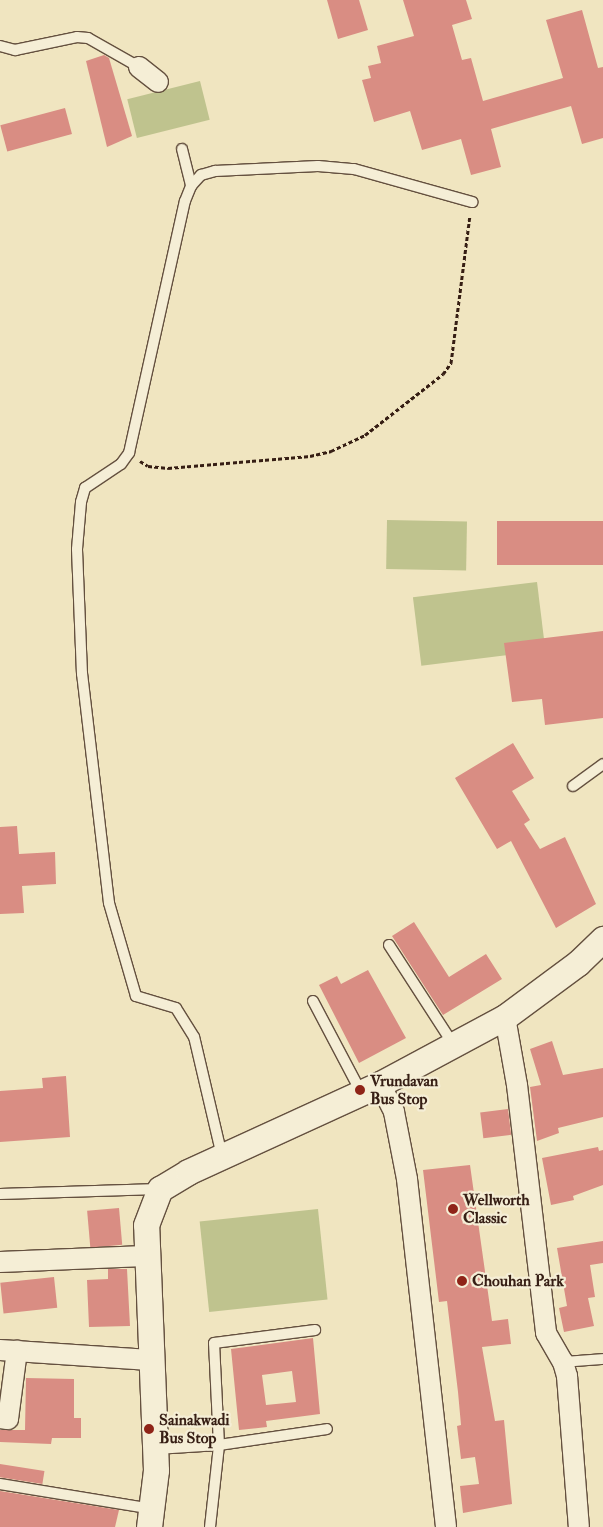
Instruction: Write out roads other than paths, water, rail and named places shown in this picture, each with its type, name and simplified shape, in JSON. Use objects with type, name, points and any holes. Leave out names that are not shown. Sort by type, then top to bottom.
[{"type":"street","points":[[139,67],[158,82]]},
{"type":"street","points":[[151,1518],[155,1449],[145,1256],[146,1225],[160,1189],[222,1156],[371,1089],[505,1017],[578,963],[603,939]]},
{"type":"street","points":[[505,1017],[517,1085],[546,1333],[563,1362],[569,1390],[579,1527]]},
{"type":"street","points":[[371,1089],[394,1112],[404,1161],[446,1527]]},
{"type":"street","points":[[0,1262],[145,1256]]},
{"type":"street","points":[[0,1418],[8,1419],[8,1351],[150,1360]]},
{"type":"lane","points":[[0,46],[15,50],[77,37],[88,38],[139,67]]},
{"type":"lane","points":[[182,149],[191,186],[129,453],[121,464],[85,488],[77,549],[82,674],[108,903],[136,996],[176,1008],[194,1037],[222,1156]]},
{"type":"lane","points":[[191,186],[201,175],[215,170],[318,166],[378,174],[472,202]]},
{"type":"lane","points":[[573,786],[603,764]]},
{"type":"lane","points":[[389,945],[453,1045]]},
{"type":"lane","points":[[314,1001],[371,1089]]},
{"type":"lane","points":[[0,1194],[160,1189]]},
{"type":"lane","points":[[210,1527],[219,1445],[214,1343],[315,1330]]},
{"type":"lane","points":[[563,1362],[603,1359]]},
{"type":"lane","points":[[155,1449],[219,1445],[327,1429]]},
{"type":"lane","points":[[0,1484],[151,1518]]},
{"type":"place","name":"Vrundavan Bus Stop","points":[[360,1090]]},
{"type":"place","name":"Wellworth Classic","points":[[453,1209]]},
{"type":"place","name":"Chouhan Park","points":[[462,1281]]},
{"type":"place","name":"Sainakwadi Bus Stop","points":[[149,1429]]}]
